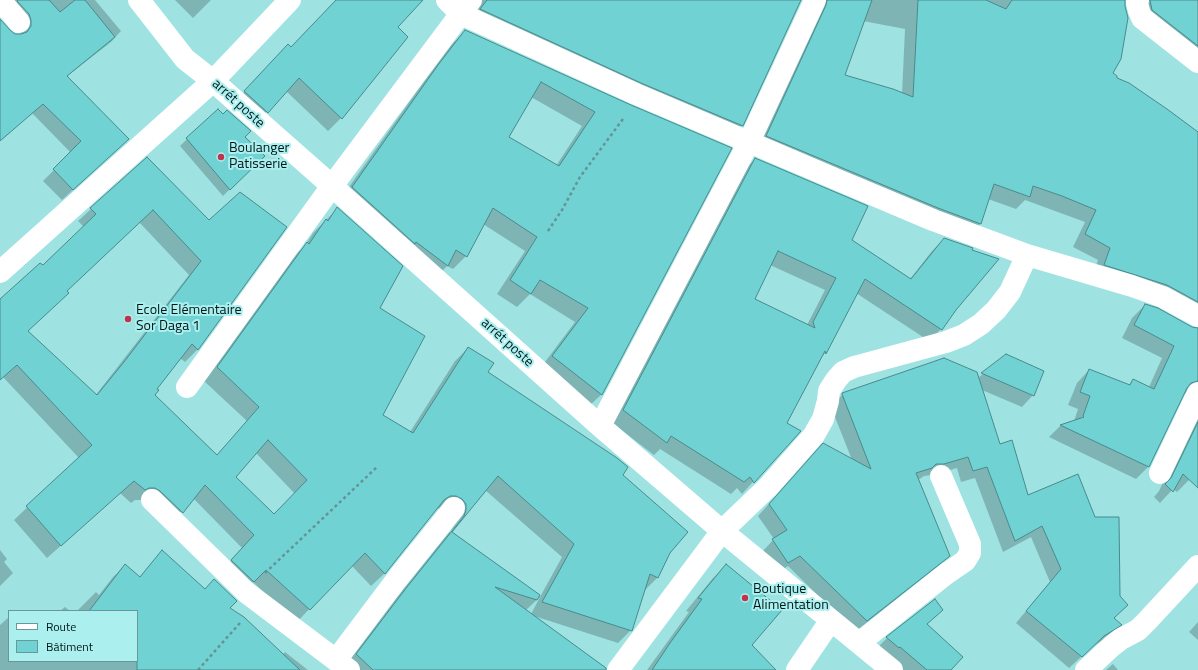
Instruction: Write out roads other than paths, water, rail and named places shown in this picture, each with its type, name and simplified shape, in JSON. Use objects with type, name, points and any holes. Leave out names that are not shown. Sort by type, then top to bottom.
[{"type":"street","points":[[0,0],[19,22]]},
{"type":"street","name":"arrét poste","points":[[139,0],[185,59],[213,81],[332,186],[600,426],[722,530],[892,670]]},
{"type":"street","points":[[600,426],[749,142],[815,0]]},
{"type":"street","points":[[1138,0],[1139,11],[1142,18],[1198,62]]},
{"type":"street","points":[[0,272],[213,81],[285,2]]},
{"type":"street","points":[[186,387],[332,186],[460,5],[636,94],[933,220],[1027,255],[1138,288],[1163,297],[1198,316]]},
{"type":"street","points":[[618,670],[722,530],[768,486],[814,435],[823,419],[829,391],[843,372],[854,367],[946,342],[964,334],[980,324],[996,310],[1007,296],[1027,255]]},
{"type":"street","points":[[1160,474],[1198,393]]},
{"type":"street","points":[[859,643],[946,574],[965,561],[970,553],[970,544],[941,476]]},
{"type":"street","points":[[152,500],[253,597],[343,665],[397,580],[454,508]]},
{"type":"street","points":[[1086,670],[1121,639],[1138,630],[1198,566]]},
{"type":"street","points":[[797,670],[831,620]]},
{"type":"place","name":"Boulanger Patisserie","points":[[221,157]]},
{"type":"place","name":"Ecole Elémentaire Sor Daga 1","points":[[128,319]]},
{"type":"place","name":"Boutique Alimentation","points":[[745,598]]}]
